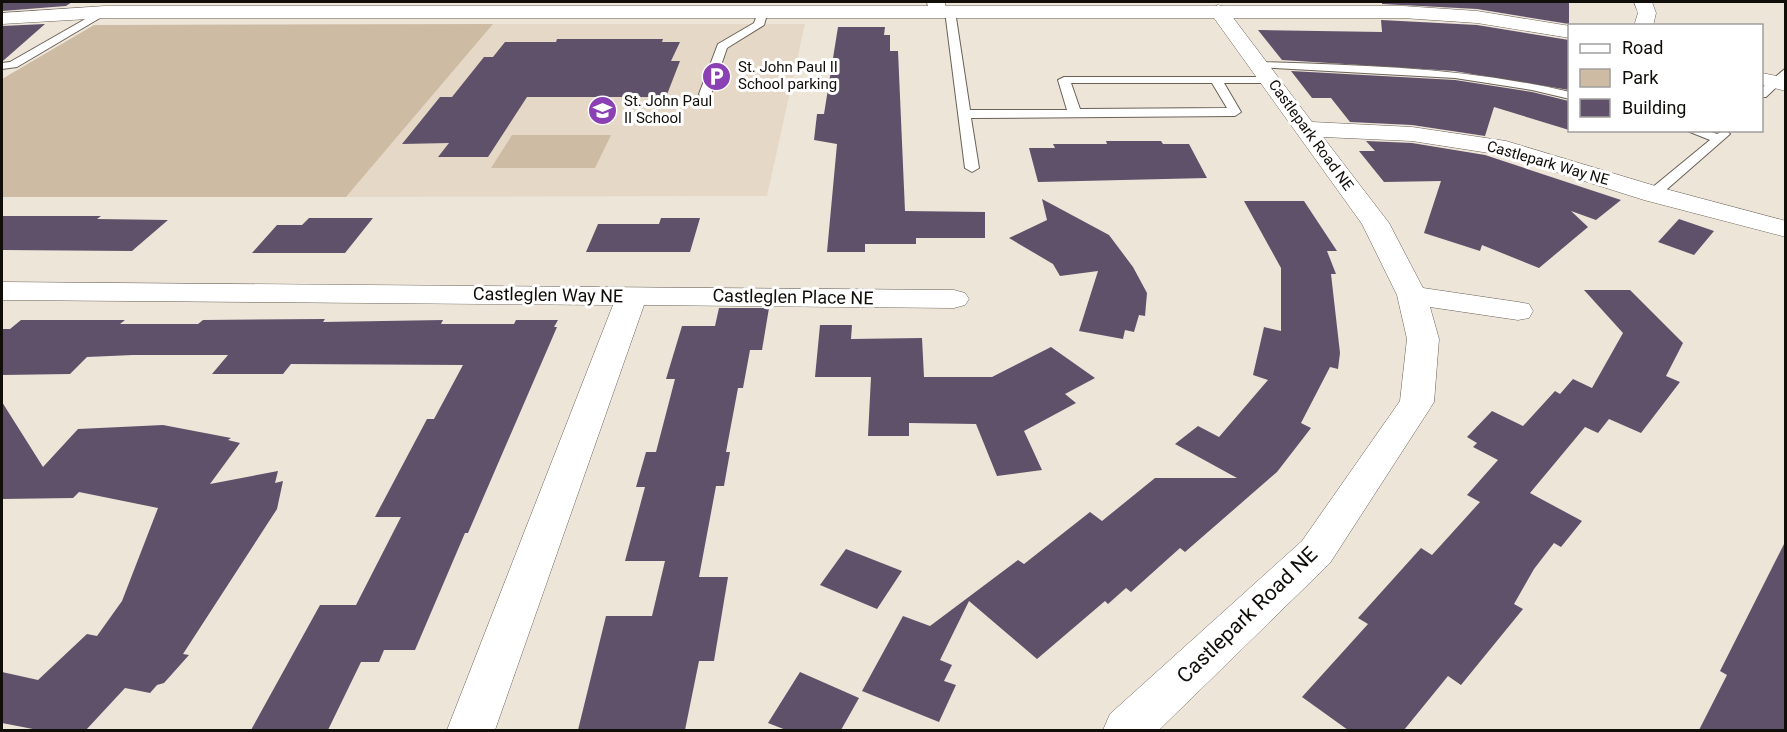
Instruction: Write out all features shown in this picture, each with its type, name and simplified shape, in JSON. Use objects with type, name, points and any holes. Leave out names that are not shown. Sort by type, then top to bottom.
[{"type":"street","points":[[1643,2],[1647,13],[1644,24]]},
{"type":"street","points":[[2,19],[105,12],[544,6],[678,6],[763,11],[814,6],[941,8],[1056,6],[1218,11],[1402,7],[1568,32]]},
{"type":"street","name":"Castlepark Road NE","points":[[1127,730],[1316,552],[1417,402],[1423,339],[1412,295],[1375,223],[1218,11]]},
{"type":"street","name":"Castlepark Way NE","points":[[1306,129],[1412,134],[1506,148],[1653,194],[1785,229]]},
{"type":"street","name":"Castleglen Way NE","points":[[2,291],[632,296],[471,730]]},
{"type":"street","points":[[1412,295],[1518,310]]},
{"type":"street","name":"Castleglen Place NE","points":[[632,296],[954,299]]},
{"type":"lane","points":[[941,8],[964,114],[972,168]]},
{"type":"lane","points":[[705,94],[722,46],[759,25],[763,11]]},
{"type":"lane","points":[[2,66],[13,65],[105,12]]},
{"type":"lane","points":[[1075,114],[1064,80],[1216,80],[1265,72],[1436,73],[1530,85],[1568,96]]},
{"type":"lane","points":[[964,114],[1235,112],[1216,80]]},
{"type":"lane","points":[[1704,132],[1723,135]]},
{"type":"lane","points":[[1653,194],[1723,135]]},
{"type":"shaded area","name":"St. John Paul II School","points":[[493,24],[805,24],[767,196],[346,197]]},
{"type":"green space","points":[[493,24],[346,197],[2,197],[2,79],[94,25]]},
{"type":"green space","points":[[512,135],[611,135],[595,168],[491,168]]},
{"type":"building","points":[[2,2],[72,2],[66,6],[2,11]]},
{"type":"building","points":[[1382,2],[1569,2],[1569,24],[1477,9],[1382,4]]},
{"type":"building","points":[[1381,20],[1477,25],[1568,40],[1568,90],[1454,71],[1282,60],[1258,30],[1382,32]]},
{"type":"building","points":[[45,24],[4,60],[2,61],[2,26]]},
{"type":"building","points":[[838,27],[885,27],[884,35],[890,35],[890,51],[898,51],[905,211],[985,212],[985,238],[916,238],[916,244],[865,244],[865,252],[827,252],[837,144],[814,140],[817,114],[824,114]]},
{"type":"building","points":[[557,39],[663,39],[662,42],[680,42],[671,61],[680,61],[666,97],[527,97],[488,157],[438,157],[449,143],[402,144],[440,97],[452,97],[484,57],[493,57],[505,42],[556,42]]},
{"type":"building","points":[[1291,71],[1455,80],[1532,92],[1568,101],[1568,130],[1494,107],[1485,136],[1412,125],[1350,122],[1331,98],[1312,98]]},
{"type":"building","points":[[1106,141],[1161,141],[1163,144],[1189,144],[1207,178],[1038,182],[1029,148],[1055,148],[1053,144],[1107,144]]},
{"type":"building","points":[[1366,141],[1412,143],[1485,155],[1621,200],[1596,220],[1571,211],[1588,227],[1539,268],[1482,245],[1480,251],[1424,233],[1441,181],[1384,182],[1359,151],[1375,151]]},
{"type":"building","points":[[1042,199],[1109,235],[1133,267],[1147,293],[1145,316],[1139,315],[1134,332],[1125,330],[1123,339],[1079,331],[1098,271],[1060,276],[1053,264],[1009,238],[1047,220]]},
{"type":"building","points":[[1244,201],[1304,201],[1337,251],[1327,251],[1336,274],[1331,274],[1340,353],[1338,369],[1330,367],[1301,423],[1311,428],[1277,472],[1185,552],[1180,548],[1131,592],[1126,588],[1108,604],[1105,601],[1037,659],[969,601],[940,660],[952,665],[944,681],[956,685],[939,722],[862,691],[903,616],[930,626],[1018,560],[1024,564],[1090,512],[1102,521],[1155,478],[1237,478],[1175,444],[1198,426],[1219,437],[1268,380],[1253,375],[1264,327],[1281,331],[1281,268]]},
{"type":"building","points":[[2,216],[101,216],[97,219],[168,220],[132,251],[2,250]]},
{"type":"building","points":[[309,218],[373,218],[345,253],[252,253],[277,225],[302,225]]},
{"type":"building","points":[[661,218],[700,218],[690,252],[586,252],[598,224],[659,224]]},
{"type":"building","points":[[1679,219],[1714,231],[1694,255],[1658,242]]},
{"type":"building","points":[[1584,290],[1630,290],[1683,343],[1666,376],[1680,382],[1641,433],[1609,419],[1598,433],[1585,427],[1530,493],[1582,521],[1561,547],[1554,543],[1534,569],[1514,604],[1523,609],[1461,685],[1448,676],[1404,730],[1348,730],[1302,697],[1368,624],[1358,618],[1421,548],[1432,555],[1480,502],[1467,495],[1498,460],[1473,447],[1477,443],[1467,437],[1492,411],[1523,426],[1555,391],[1560,394],[1573,379],[1592,388],[1623,333]]},
{"type":"building","points":[[719,308],[769,308],[762,350],[750,350],[743,388],[738,388],[726,452],[730,452],[724,486],[716,486],[699,577],[728,577],[714,661],[699,661],[685,730],[578,730],[606,616],[652,616],[665,561],[625,561],[645,487],[636,487],[646,452],[656,452],[675,379],[666,379],[682,326],[715,326]]},
{"type":"building","points":[[325,319],[323,322],[443,320],[441,324],[514,324],[516,320],[558,320],[554,327],[557,327],[468,533],[465,533],[415,650],[384,650],[379,662],[361,662],[328,730],[251,730],[320,605],[356,605],[401,517],[375,517],[427,419],[434,419],[463,365],[291,364],[283,374],[212,374],[228,355],[133,355],[87,357],[70,374],[2,375],[2,329],[10,329],[21,320],[125,320],[120,324],[198,324],[203,320]]},
{"type":"building","points":[[820,325],[852,325],[851,339],[922,338],[924,377],[992,377],[1051,347],[1095,378],[1065,394],[1076,403],[1024,431],[1042,470],[997,476],[976,424],[909,423],[909,436],[868,436],[871,377],[815,377]]},
{"type":"building","points":[[2,402],[43,467],[78,429],[163,425],[231,438],[228,440],[240,443],[210,484],[278,471],[275,483],[283,481],[277,509],[183,654],[189,655],[164,683],[157,685],[150,693],[125,688],[86,730],[38,730],[2,723],[2,672],[38,680],[87,634],[97,636],[122,601],[158,508],[79,492],[73,498],[2,499]]},
{"type":"building","points":[[1785,542],[1785,730],[1699,730],[1727,675],[1720,671]]},
{"type":"building","points":[[846,549],[902,571],[877,609],[820,585]]},
{"type":"building","points":[[800,672],[859,698],[841,730],[786,730],[768,723]]},
{"type":"place","name":"St. John Paul II School parking","points":[[717,76]]},
{"type":"place","name":"St. John Paul II School","points":[[603,110]]}]
